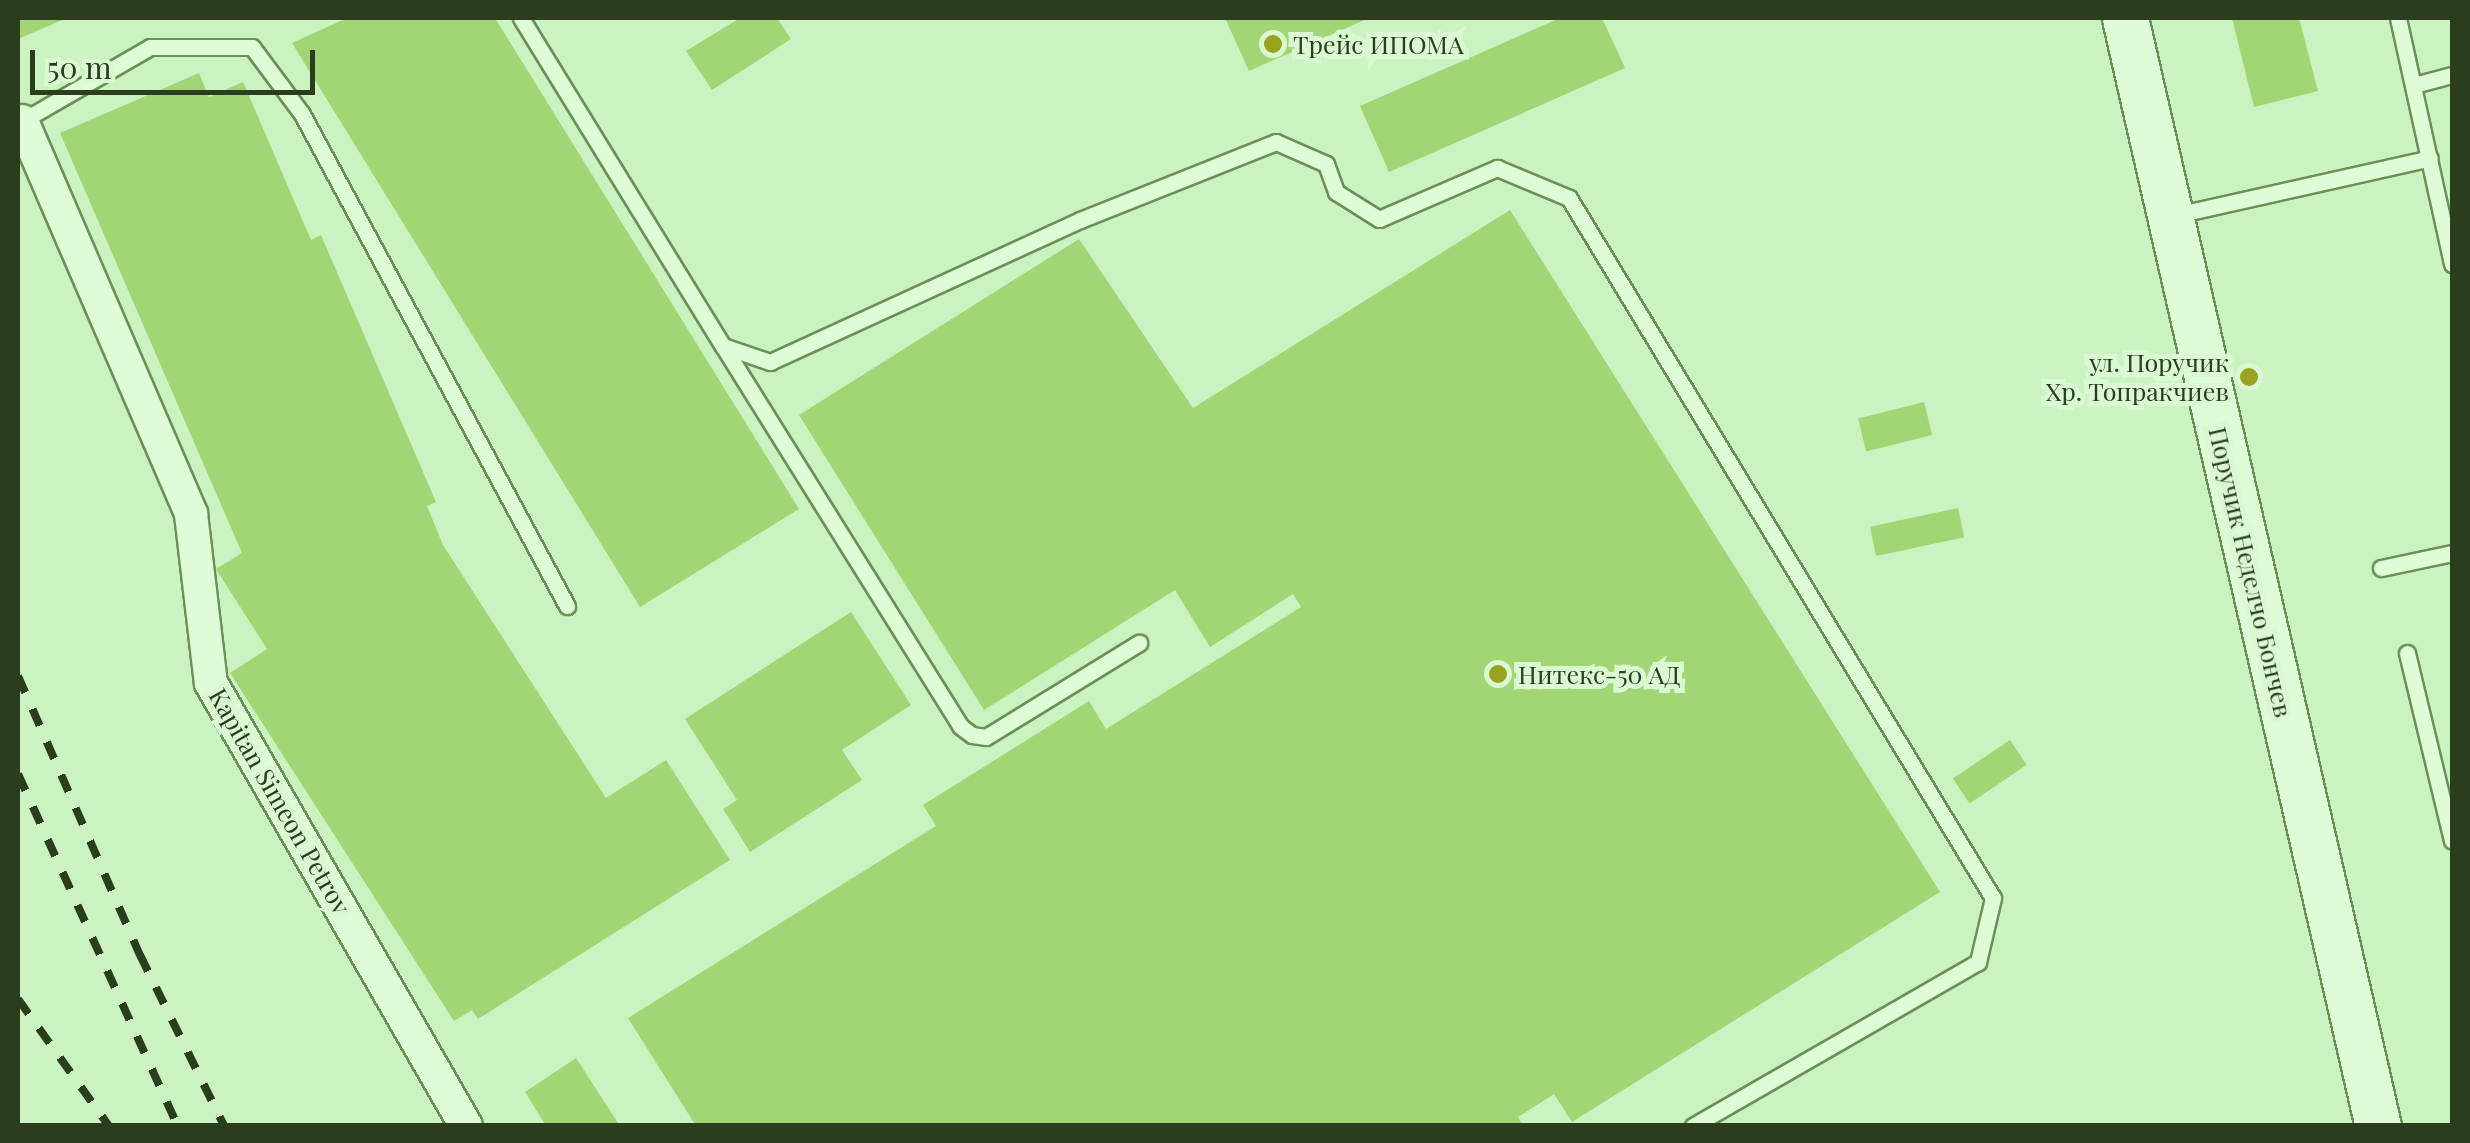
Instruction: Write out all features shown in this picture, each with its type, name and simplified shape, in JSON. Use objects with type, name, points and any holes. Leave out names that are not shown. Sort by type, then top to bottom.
[{"type":"street","name":"Поручик Неделчо Бончев","points":[[2125,18],[2378,1126]]},
{"type":"street","name":"Kapitan Simeon Petrov","points":[[22,122],[191,514],[211,684],[466,1126]]},
{"type":"lane","points":[[521,18],[960,726],[972,736],[986,737],[1139,643]]},
{"type":"lane","points":[[2398,18],[2452,264]]},
{"type":"lane","points":[[22,122],[150,47],[252,47],[302,114],[566,606]]},
{"type":"lane","points":[[2414,85],[2452,75]]},
{"type":"lane","points":[[723,346],[770,362],[1080,220],[1276,142],[1326,164],[1336,192],[1379,219],[1498,168],[1569,198],[1993,898],[1978,962],[1693,1126]]},
{"type":"lane","points":[[2169,217],[2430,158]]},
{"type":"lane","points":[[2380,568],[2452,553]]},
{"type":"lane","points":[[2407,653],[2452,841]]},
{"type":"building","points":[[18,18],[67,18],[18,39]]},
{"type":"building","points":[[347,18],[495,18],[799,509],[640,607],[292,43]]},
{"type":"building","points":[[740,18],[777,18],[791,39],[712,90],[686,51]]},
{"type":"building","name":"Трейс ИПОМА","points":[[1225,18],[1369,18],[1249,71]]},
{"type":"building","points":[[1560,18],[1602,18],[1625,68],[1389,172],[1360,106]]},
{"type":"building","points":[[2232,18],[2299,18],[2318,91],[2254,107]]},
{"type":"building","points":[[199,73],[209,97],[243,82],[311,240],[321,235],[436,502],[427,506],[443,545],[606,798],[666,760],[730,860],[478,1019],[472,1010],[454,1021],[230,673],[267,649],[216,569],[242,553],[60,133]]},
{"type":"building","name":"Нитекс-50 АД","points":[[1510,210],[1940,892],[1572,1122],[1554,1094],[1518,1117],[1523,1126],[696,1126],[628,1018],[936,826],[923,805],[1089,701],[1106,729],[1301,607],[1293,594],[1210,647],[1175,590],[984,710],[799,415],[1079,239],[1193,408]]},
{"type":"building","points":[[1924,402],[1932,435],[1866,451],[1858,418]]},
{"type":"building","points":[[1958,508],[1964,537],[1876,556],[1870,527]]},
{"type":"building","points":[[851,612],[911,705],[842,750],[862,780],[750,852],[723,809],[737,800],[685,719]]},
{"type":"building","points":[[2010,740],[2027,765],[1970,803],[1953,779]]},
{"type":"building","points":[[576,1058],[620,1126],[546,1126],[525,1092]]},
{"type":"railway","points":[[18,676],[140,955],[224,1126]]},
{"type":"railway","points":[[18,774],[178,1126]]},
{"type":"railway","points":[[18,999],[109,1126]]},
{"type":"place","name":"Трейс ИПОМА","points":[[1273,44]]},
{"type":"place","name":"ул. Поручик Хр. Топракчиев","points":[[2249,377]]},
{"type":"place","name":"Нитекс-50 АД","points":[[1498,674]]}]
